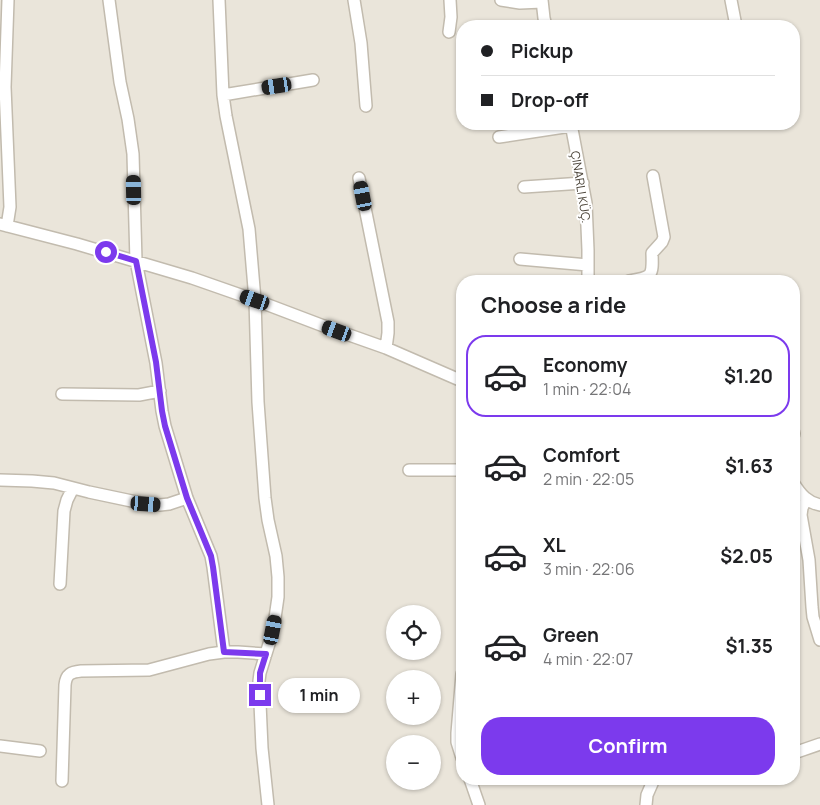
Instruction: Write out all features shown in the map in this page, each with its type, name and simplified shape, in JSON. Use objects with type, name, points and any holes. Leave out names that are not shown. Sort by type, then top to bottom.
[{"type":"street","points":[[8,0],[5,86],[10,207],[4,225],[78,244],[192,278],[386,348],[456,378]]},
{"type":"street","points":[[109,0],[120,82],[133,154],[136,261],[156,362],[165,426],[187,498],[211,556],[224,652]]},
{"type":"street","points":[[219,0],[223,95],[250,229],[255,300],[258,402],[265,498],[278,577],[276,618],[259,681],[262,748],[268,805]]},
{"type":"street","points":[[354,0],[361,43],[366,106]]},
{"type":"street","points":[[448,32],[451,17],[450,0]]},
{"type":"street","points":[[501,0],[520,3],[542,1],[545,20]]},
{"type":"street","points":[[731,0],[735,20]]},
{"type":"street","points":[[223,95],[313,80]]},
{"type":"street","points":[[499,137],[541,130]]},
{"type":"street","points":[[572,130],[587,215],[588,275]]},
{"type":"street","points":[[650,275],[652,272],[652,253],[664,237],[653,176]]},
{"type":"street","points":[[359,178],[388,322],[386,348]]},
{"type":"street","points":[[524,186],[582,183]]},
{"type":"street","points":[[520,260],[588,265]]},
{"type":"street","points":[[62,394],[139,395],[160,391]]},
{"type":"street","points":[[409,470],[456,470]]},
{"type":"street","points":[[0,480],[47,482],[146,504],[169,504],[187,498]]},
{"type":"street","points":[[60,584],[64,511],[72,488]]},
{"type":"street","points":[[800,493],[806,499],[820,505]]},
{"type":"street","points":[[806,499],[801,514],[809,560],[813,617],[820,640]]},
{"type":"street","points":[[62,781],[65,685],[68,674],[81,671],[149,670],[209,654],[224,652],[266,654]]},
{"type":"street","points":[[800,751],[820,744]]},
{"type":"street","points":[[0,746],[40,751]]},
{"type":"street","points":[[472,785],[479,805]]},
{"type":"street","points":[[646,805],[652,785]]},
{"type":"shaded area","points":[[0,0],[820,0],[820,805],[0,805]]},
{"type":"route","points":[[106,252],[136,261],[159,378],[165,426],[187,498],[211,556],[224,652],[266,654],[260,673],[260,695]]}]
